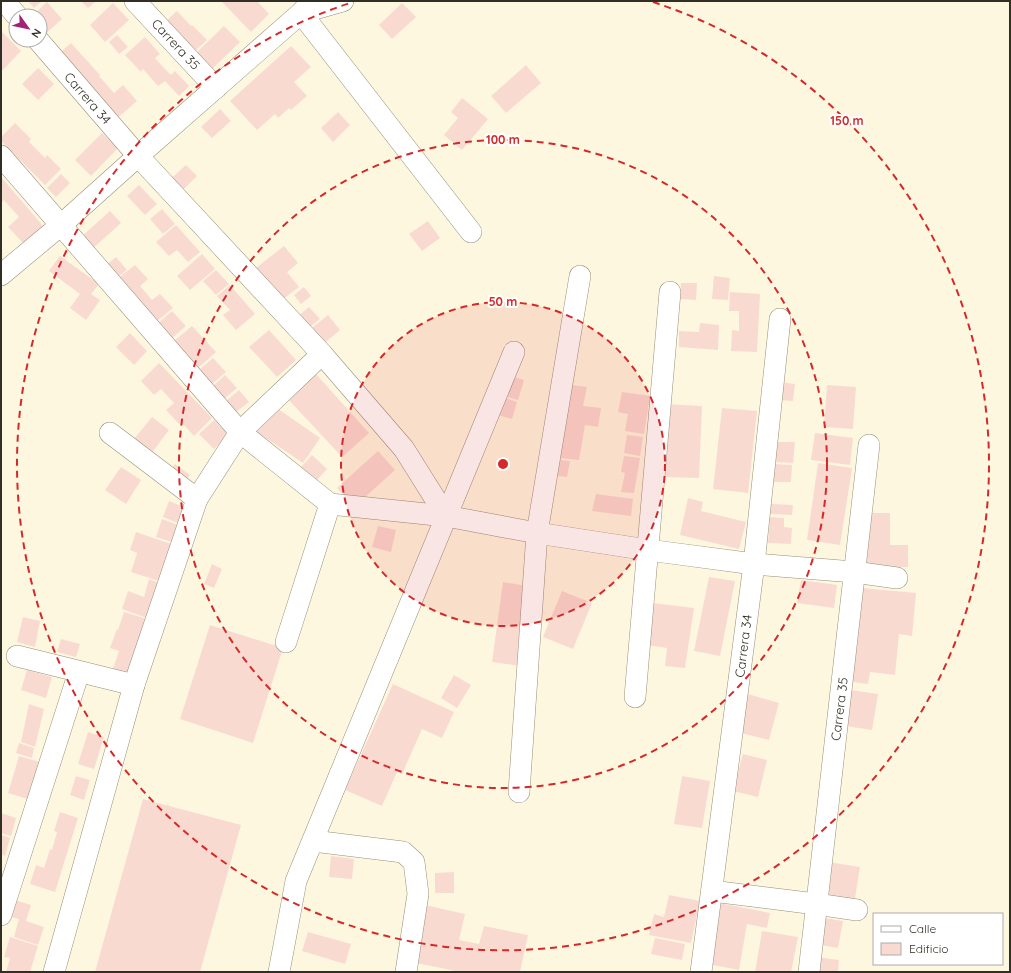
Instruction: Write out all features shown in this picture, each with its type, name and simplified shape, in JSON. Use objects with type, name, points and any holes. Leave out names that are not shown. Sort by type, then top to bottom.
[{"type":"street","name":"Carrera 35","points":[[135,1],[216,88]]},
{"type":"street","points":[[1,275],[61,225],[306,7],[342,1]]},
{"type":"street","points":[[306,7],[471,232]]},
{"type":"street","name":"Carrera 34","points":[[45,48],[138,156],[322,354],[404,450],[446,516]]},
{"type":"street","points":[[1,156],[240,432],[330,504],[446,516],[538,533],[648,550],[754,564],[854,572],[897,578]]},
{"type":"street","points":[[519,792],[538,533],[580,276]]},
{"type":"street","points":[[635,697],[670,292]]},
{"type":"street","name":"Carrera 34","points":[[701,972],[754,564],[780,319]]},
{"type":"street","points":[[279,972],[296,881],[514,352]]},
{"type":"street","points":[[54,972],[134,685],[197,499],[240,432],[322,354]]},
{"type":"street","points":[[110,433],[197,499]]},
{"type":"street","name":"Carrera 35","points":[[809,972],[869,445]]},
{"type":"street","points":[[286,642],[330,504]]},
{"type":"street","points":[[17,656],[134,685]]},
{"type":"street","points":[[1,915],[79,672]]},
{"type":"street","points":[[313,841],[403,852],[414,862],[418,894],[406,972]]},
{"type":"street","points":[[712,891],[857,910]]},
{"type":"building","points":[[28,1],[42,1],[34,8]]},
{"type":"building","points":[[81,1],[96,1],[88,8]]},
{"type":"building","points":[[221,1],[257,1],[269,14],[251,32]]},
{"type":"building","points":[[47,2],[62,19],[48,32],[48,8],[41,8]]},
{"type":"building","points":[[113,3],[129,20],[105,42],[90,25]]},
{"type":"building","points":[[402,3],[416,17],[392,39],[379,25]]},
{"type":"building","points":[[177,11],[207,40],[195,51],[166,21]]},
{"type":"building","points":[[224,26],[240,42],[212,69],[196,53]]},
{"type":"building","points":[[1,31],[8,38],[8,48],[18,48],[21,51],[3,70],[1,68]]},
{"type":"building","points":[[117,35],[128,47],[119,54],[109,42]]},
{"type":"building","points":[[145,37],[160,54],[155,58],[163,67],[171,75],[175,71],[189,86],[179,96],[165,81],[158,86],[143,69],[141,72],[125,55]]},
{"type":"building","points":[[71,43],[114,93],[123,85],[137,101],[115,120],[56,56]]},
{"type":"building","points":[[291,46],[311,67],[294,82],[307,96],[291,110],[289,108],[278,118],[275,114],[257,130],[230,101]]},
{"type":"building","points":[[526,65],[541,83],[506,113],[491,96]]},
{"type":"building","points":[[38,68],[54,84],[38,100],[22,84]]},
{"type":"building","points":[[462,98],[488,119],[462,150],[444,135],[458,118],[451,112]]},
{"type":"building","points":[[220,109],[231,121],[212,138],[201,127]]},
{"type":"building","points":[[338,112],[350,125],[333,142],[321,128]]},
{"type":"building","points":[[15,123],[31,139],[29,142],[45,158],[47,155],[61,169],[45,185],[1,141],[1,137]]},
{"type":"building","points":[[102,133],[118,148],[91,176],[75,160]]},
{"type":"building","points":[[186,165],[197,176],[178,195],[166,183]]},
{"type":"building","points":[[61,174],[70,183],[56,197],[47,188]]},
{"type":"building","points":[[1,177],[44,227],[24,244],[8,227],[19,217],[4,200],[1,203]]},
{"type":"building","points":[[139,185],[157,204],[145,215],[127,196]]},
{"type":"building","points":[[162,209],[175,224],[163,234],[150,219]]},
{"type":"building","points":[[110,211],[121,223],[91,250],[80,238]]},
{"type":"building","points":[[428,221],[440,238],[422,251],[409,234]]},
{"type":"building","points":[[176,225],[200,252],[188,262],[177,250],[169,256],[156,242]]},
{"type":"building","points":[[284,246],[298,263],[287,272],[299,287],[282,300],[256,268]]},
{"type":"building","points":[[202,254],[215,269],[190,290],[177,276]]},
{"type":"building","points":[[60,256],[99,284],[91,294],[100,300],[86,320],[70,308],[80,294],[49,271]]},
{"type":"building","points":[[116,257],[127,270],[116,278],[105,266]]},
{"type":"building","points":[[135,265],[148,279],[140,286],[152,300],[160,294],[173,308],[156,322],[117,279]]},
{"type":"building","points":[[216,270],[229,284],[216,295],[203,281]]},
{"type":"building","points":[[714,276],[730,278],[728,300],[712,299]]},
{"type":"building","points":[[681,283],[697,283],[696,300],[680,299]]},
{"type":"building","points":[[230,285],[255,314],[236,330],[223,315],[230,310],[217,296]]},
{"type":"building","points":[[304,287],[311,296],[301,304],[294,295]]},
{"type":"building","points":[[730,292],[760,294],[757,352],[731,351],[732,330],[739,331],[739,311],[729,311]]},
{"type":"building","points":[[309,307],[320,319],[307,329],[297,317]]},
{"type":"building","points":[[172,311],[186,326],[171,339],[157,324]]},
{"type":"building","points":[[328,315],[340,330],[321,346],[308,331]]},
{"type":"building","points":[[700,323],[719,325],[718,350],[679,347],[679,331],[699,332]]},
{"type":"building","points":[[192,326],[216,352],[197,369],[173,342]]},
{"type":"building","points":[[269,330],[296,360],[277,377],[249,347]]},
{"type":"building","points":[[130,333],[147,351],[134,365],[116,347]]},
{"type":"building","points":[[213,358],[226,372],[211,385],[199,370]]},
{"type":"building","points":[[159,363],[212,418],[194,436],[181,422],[179,424],[166,410],[174,403],[161,389],[154,395],[141,381]]},
{"type":"building","points":[[315,373],[369,433],[342,457],[288,399]]},
{"type":"building","points":[[225,375],[237,388],[224,399],[213,386]]},
{"type":"building","points":[[507,375],[524,380],[518,400],[501,395]]},
{"type":"building","points":[[780,382],[795,384],[793,401],[778,400]]},
{"type":"building","points":[[572,385],[587,387],[583,406],[601,408],[598,427],[585,425],[579,460],[560,458]]},
{"type":"building","points":[[827,385],[856,387],[853,429],[824,427]]},
{"type":"building","points":[[239,390],[249,402],[236,412],[226,401]]},
{"type":"building","points":[[622,392],[650,396],[644,434],[625,431],[628,414],[618,412]]},
{"type":"building","points":[[503,397],[517,402],[512,419],[498,415]]},
{"type":"building","points":[[271,404],[320,438],[303,463],[254,430]]},
{"type":"building","points":[[665,404],[702,406],[699,478],[662,477]]},
{"type":"building","points":[[722,408],[757,411],[748,493],[713,489]]},
{"type":"building","points":[[152,417],[169,430],[147,459],[129,445]]},
{"type":"building","points":[[214,420],[228,435],[214,449],[199,434]]},
{"type":"building","points":[[815,433],[853,438],[850,465],[811,460]]},
{"type":"building","points":[[627,435],[643,437],[640,456],[624,453]]},
{"type":"building","points":[[776,442],[795,442],[793,463],[774,462]]},
{"type":"building","points":[[378,451],[395,470],[354,507],[337,488]]},
{"type":"building","points":[[312,455],[327,469],[317,480],[301,467]]},
{"type":"building","points":[[624,456],[640,458],[634,493],[621,492],[625,473],[621,472]]},
{"type":"building","points":[[560,460],[570,461],[567,477],[557,476]]},
{"type":"building","points":[[818,463],[852,468],[840,545],[807,540]]},
{"type":"building","points":[[175,464],[190,475],[181,487],[167,476]]},
{"type":"building","points":[[774,464],[792,465],[791,482],[773,482]]},
{"type":"building","points":[[121,467],[141,480],[126,504],[105,490]]},
{"type":"building","points":[[596,494],[633,499],[631,516],[592,511]]},
{"type":"building","points":[[688,498],[703,502],[701,511],[746,522],[739,549],[680,535]]},
{"type":"building","points":[[169,501],[184,507],[178,523],[163,517]]},
{"type":"building","points":[[771,504],[793,505],[792,515],[770,514]]},
{"type":"building","points":[[866,513],[890,513],[890,545],[908,545],[908,567],[867,567]]},
{"type":"building","points":[[770,517],[784,518],[784,527],[792,528],[791,544],[768,543]]},
{"type":"building","points":[[162,519],[178,525],[172,542],[156,537]]},
{"type":"building","points":[[378,526],[396,530],[391,552],[372,547]]},
{"type":"building","points":[[136,532],[171,544],[159,581],[131,572],[137,553],[130,550]]},
{"type":"building","points":[[212,564],[222,569],[214,588],[204,584]]},
{"type":"building","points":[[709,577],[735,581],[720,656],[694,651]]},
{"type":"building","points":[[149,579],[159,583],[147,618],[122,609],[128,591],[144,597]]},
{"type":"building","points":[[801,580],[837,585],[834,608],[797,603]]},
{"type":"building","points":[[503,582],[532,587],[521,666],[492,662]]},
{"type":"building","points":[[862,588],[916,593],[912,636],[899,634],[895,675],[870,672],[868,684],[852,682]]},
{"type":"building","points":[[562,591],[592,603],[573,649],[543,637]]},
{"type":"building","points":[[653,603],[694,608],[685,668],[665,666],[667,648],[647,645]]},
{"type":"building","points":[[124,612],[147,619],[129,675],[113,669],[119,651],[110,648]]},
{"type":"building","points":[[23,617],[40,621],[35,647],[17,642]]},
{"type":"building","points":[[210,625],[283,648],[253,743],[180,719]]},
{"type":"building","points":[[61,639],[80,644],[76,657],[57,652]]},
{"type":"building","points":[[27,670],[52,677],[46,698],[21,690]]},
{"type":"building","points":[[454,675],[471,685],[457,708],[441,698]]},
{"type":"building","points":[[393,684],[454,712],[442,738],[422,729],[402,774],[397,772],[382,806],[345,790]]},
{"type":"building","points":[[851,690],[878,694],[872,730],[846,726]]},
{"type":"building","points":[[748,694],[779,703],[769,740],[737,732]]},
{"type":"building","points":[[29,704],[44,709],[35,747],[21,742]]},
{"type":"building","points":[[88,732],[104,737],[94,769],[78,764]]},
{"type":"building","points":[[19,743],[34,748],[32,758],[16,753]]},
{"type":"building","points":[[743,754],[767,760],[758,797],[733,791]]},
{"type":"building","points":[[19,756],[40,762],[28,799],[8,793]]},
{"type":"building","points":[[76,776],[90,780],[84,800],[70,795]]},
{"type":"building","points":[[682,776],[710,781],[702,828],[674,824]]},
{"type":"building","points":[[143,799],[241,825],[200,972],[95,972]]},
{"type":"building","points":[[60,812],[78,818],[55,892],[30,884],[36,865],[44,868],[50,849],[52,850],[57,832],[54,831]]},
{"type":"building","points":[[1,813],[16,818],[11,836],[1,833]]},
{"type":"building","points":[[1,835],[10,838],[5,856],[1,854]]},
{"type":"building","points":[[331,856],[354,859],[352,879],[329,877]]},
{"type":"building","points":[[828,862],[860,867],[854,904],[822,899]]},
{"type":"building","points":[[454,872],[454,893],[435,893],[435,873]]},
{"type":"building","points":[[669,895],[700,901],[691,943],[649,935],[654,914],[664,917]]},
{"type":"building","points":[[12,899],[31,905],[26,921],[44,927],[38,945],[14,937],[19,919],[7,916]]},
{"type":"building","points":[[719,903],[770,913],[767,928],[747,924],[739,970],[707,964]]},
{"type":"building","points":[[425,905],[465,914],[459,940],[479,944],[484,926],[528,935],[520,972],[460,972],[412,962]]},
{"type":"building","points":[[825,918],[843,921],[838,948],[820,945]]},
{"type":"building","points":[[762,931],[798,937],[791,972],[755,972]]},
{"type":"building","points":[[308,932],[351,944],[345,964],[302,951]]},
{"type":"building","points":[[10,937],[38,946],[30,972],[6,972],[10,958],[4,957]]},
{"type":"building","points":[[655,938],[685,944],[682,960],[651,954]]},
{"type":"building","points":[[816,957],[839,960],[838,972],[814,972]]}]
